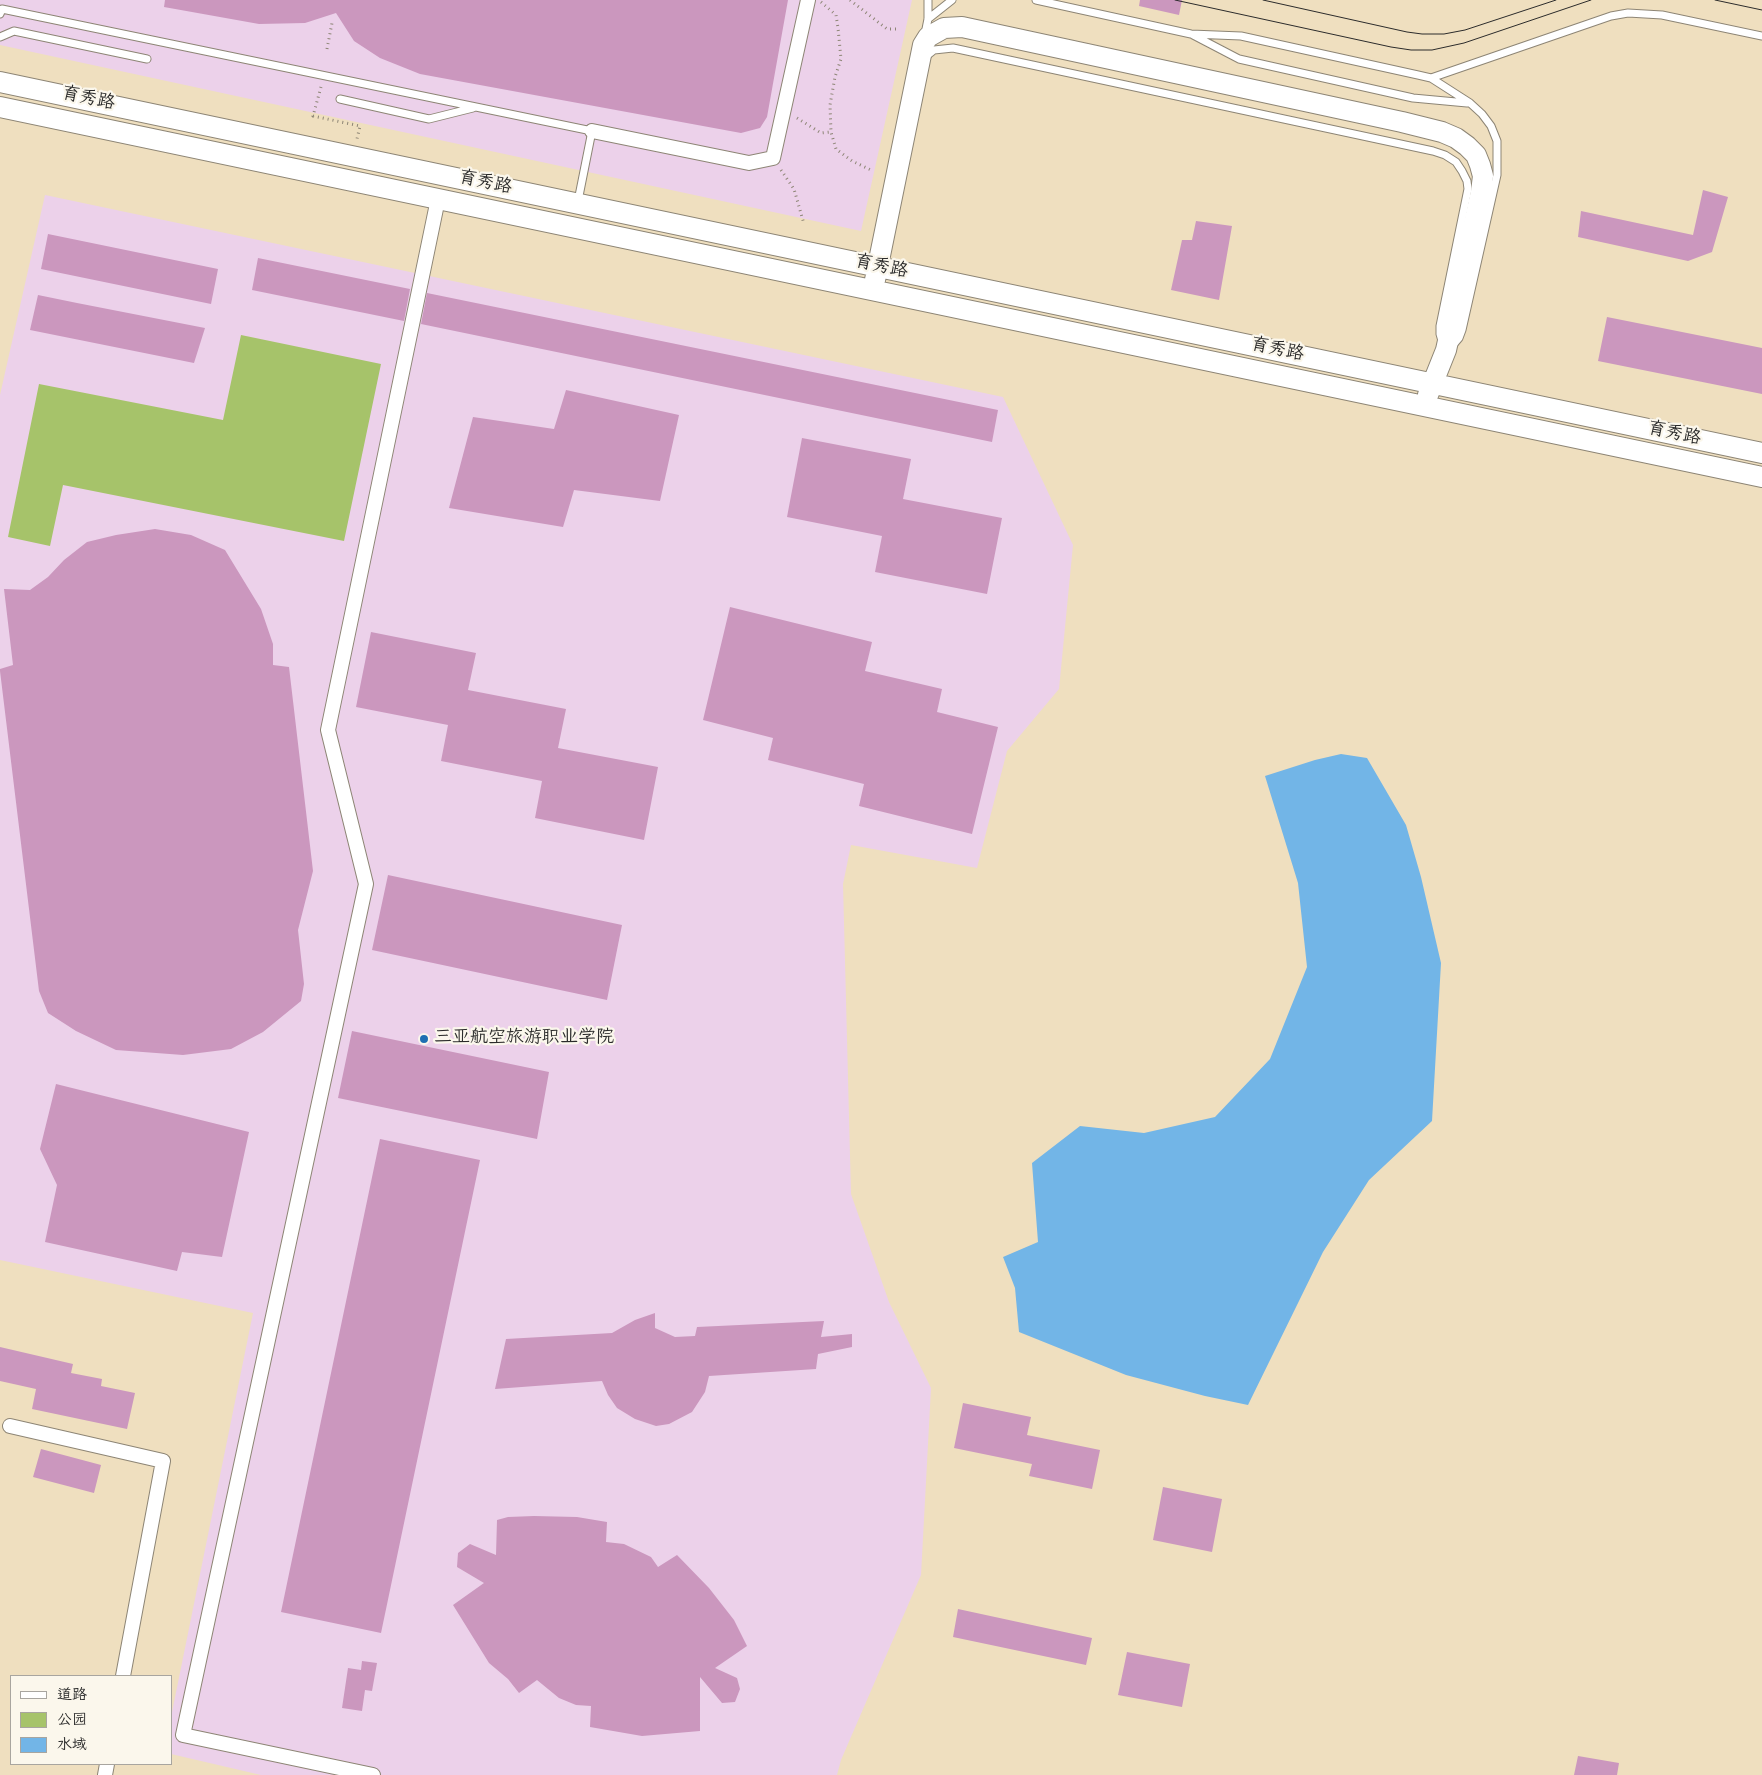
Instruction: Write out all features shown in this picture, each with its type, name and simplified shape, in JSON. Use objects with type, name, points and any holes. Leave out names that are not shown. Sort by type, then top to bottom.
[{"type":"main road","points":[[873,289],[921,54],[928,37],[944,28],[962,26],[1402,122],[1442,132],[1456,138],[1467,146],[1476,155],[1483,176],[1481,192],[1446,350],[1423,406]]},
{"type":"main road","name":"育秀路","points":[[0,82],[1762,453]]},
{"type":"main road","name":"育秀路","points":[[0,107],[1762,477]]},
{"type":"street","points":[[592,131],[749,163],[773,158],[808,0]]},
{"type":"street","points":[[373,1775],[183,1735],[366,884],[328,730],[438,199]]},
{"type":"street","points":[[10,1426],[163,1461],[123,1675]]},
{"type":"lane","points":[[921,54],[928,19],[928,0]]},
{"type":"lane","points":[[928,19],[952,0]]},
{"type":"lane","points":[[1036,0],[1192,34],[1241,36],[1431,78],[1470,103],[1492,126],[1497,141],[1497,176],[1461,334],[1457,341],[1446,350]]},
{"type":"lane","points":[[0,14],[2,9],[592,131],[578,204]]},
{"type":"lane","points":[[1431,78],[1611,16],[1628,13],[1662,14],[1762,36]]},
{"type":"lane","points":[[0,38],[14,31],[147,59]]},
{"type":"lane","points":[[1192,34],[1239,60],[1413,98],[1470,103]]},
{"type":"lane","points":[[340,99],[429,118],[477,107]]},
{"type":"path","points":[[820,0],[836,15],[838,28],[841,58],[830,105],[831,132],[836,149],[852,161],[871,170]]},
{"type":"path","points":[[850,0],[887,29],[898,29]]},
{"type":"path","points":[[327,49],[332,23]]},
{"type":"path","points":[[321,87],[314,116],[360,126],[357,139]]},
{"type":"path","points":[[784,110],[821,133],[831,132]]},
{"type":"path","points":[[773,158],[794,190],[804,224]]},
{"type":"shaded area","points":[[0,0],[912,0],[861,231],[0,45]]},
{"type":"shaded area","name":"三亚航空旅游职业学院","points":[[45,195],[1003,397],[1073,545],[1059,689],[1007,751],[977,868],[851,845],[843,884],[851,1194],[889,1302],[931,1388],[921,1575],[841,1760],[837,1775],[261,1775],[172,1754],[172,1712],[253,1313],[0,1260],[0,395]]},
{"type":"green space","points":[[241,335],[381,364],[344,541],[63,485],[50,546],[8,537],[39,384],[223,420]]},
{"type":"water","points":[[1341,754],[1367,758],[1406,825],[1421,877],[1441,963],[1432,1121],[1369,1180],[1323,1252],[1248,1405],[1205,1396],[1126,1375],[1019,1332],[1015,1288],[1003,1257],[1038,1242],[1032,1163],[1080,1126],[1144,1133],[1215,1117],[1270,1059],[1307,967],[1298,883],[1265,776]]},
{"type":"building","points":[[165,0],[788,0],[767,117],[760,128],[741,133],[420,74],[380,58],[354,41],[336,13],[305,23],[259,24],[164,7]]},
{"type":"building","points":[[1140,0],[1182,0],[1179,15],[1139,6]]},
{"type":"building","points":[[1703,190],[1728,197],[1712,252],[1688,261],[1578,237],[1581,211],[1693,235]]},
{"type":"building","points":[[1196,221],[1232,226],[1219,300],[1171,290],[1182,240],[1192,240]]},
{"type":"building","points":[[48,234],[218,269],[211,304],[41,269]]},
{"type":"building","points":[[258,258],[410,289],[404,321],[252,290]]},
{"type":"building","points":[[427,293],[998,410],[992,442],[421,324]]},
{"type":"building","points":[[38,295],[205,328],[194,363],[30,330]]},
{"type":"building","points":[[1607,317],[1762,348],[1762,394],[1598,361]]},
{"type":"building","points":[[566,390],[679,415],[660,501],[574,490],[563,527],[449,508],[473,417],[554,429]]},
{"type":"building","points":[[802,438],[911,459],[903,499],[1002,518],[987,594],[875,572],[882,536],[787,517]]},
{"type":"building","points":[[155,529],[191,535],[225,550],[261,609],[273,644],[273,665],[289,667],[313,871],[298,930],[304,984],[301,1001],[263,1032],[231,1049],[183,1055],[116,1050],[76,1031],[48,1013],[39,991],[0,671],[0,669],[13,665],[4,589],[30,590],[48,577],[64,560],[87,542]]},
{"type":"building","points":[[730,607],[872,642],[865,671],[942,689],[937,712],[998,727],[972,834],[859,806],[864,784],[768,760],[773,738],[703,720]]},
{"type":"building","points":[[371,632],[476,653],[468,690],[566,709],[558,748],[658,767],[644,840],[535,818],[542,781],[441,761],[448,725],[356,707]]},
{"type":"building","points":[[388,875],[622,925],[607,1000],[372,950]]},
{"type":"building","points":[[352,1031],[549,1072],[537,1139],[338,1098]]},
{"type":"building","points":[[56,1084],[249,1132],[222,1257],[182,1252],[177,1271],[45,1242],[57,1185],[40,1149]]},
{"type":"building","points":[[380,1139],[480,1160],[381,1633],[281,1612]]},
{"type":"building","points":[[655,1313],[655,1328],[675,1337],[695,1336],[697,1327],[824,1321],[821,1337],[852,1334],[852,1347],[818,1354],[816,1369],[709,1376],[705,1392],[692,1412],[669,1424],[656,1426],[635,1419],[617,1408],[608,1395],[602,1381],[495,1389],[506,1339],[612,1333],[635,1320]]},
{"type":"building","points":[[0,1347],[73,1364],[71,1373],[102,1379],[101,1386],[135,1393],[127,1429],[32,1409],[36,1389],[0,1381]]},
{"type":"building","points":[[963,1403],[1031,1417],[1027,1435],[1100,1450],[1092,1489],[1029,1476],[1032,1464],[954,1448]]},
{"type":"building","points":[[41,1449],[101,1465],[94,1493],[33,1477]]},
{"type":"building","points":[[1163,1487],[1222,1499],[1212,1552],[1153,1540]]},
{"type":"building","points":[[508,1517],[577,1517],[607,1522],[606,1542],[624,1544],[651,1557],[658,1567],[677,1555],[709,1588],[734,1620],[747,1646],[715,1668],[737,1678],[740,1689],[735,1702],[722,1703],[700,1677],[700,1731],[642,1736],[590,1727],[591,1706],[576,1705],[559,1698],[537,1680],[519,1693],[508,1679],[489,1663],[453,1605],[484,1583],[457,1567],[458,1553],[470,1544],[496,1555],[497,1520]]},
{"type":"building","points":[[958,1609],[1092,1638],[1086,1665],[953,1637]]},
{"type":"building","points":[[1127,1652],[1190,1664],[1182,1707],[1118,1695]]},
{"type":"building","points":[[362,1661],[377,1663],[372,1691],[365,1690],[362,1711],[342,1708],[348,1668],[361,1670]]},
{"type":"building","points":[[1578,1756],[1619,1763],[1617,1775],[1574,1775]]},
{"type":"tram line","points":[[1175,0],[1411,50],[1432,50],[1464,43],[1591,0]]},
{"type":"tram line","points":[[1263,0],[1422,34],[1444,34],[1465,30],[1556,0]]},
{"type":"tram line","points":[[1715,0],[1762,10]]},
{"type":"place","name":"三亚航空旅游职业学院","points":[[424,1039]]}]
